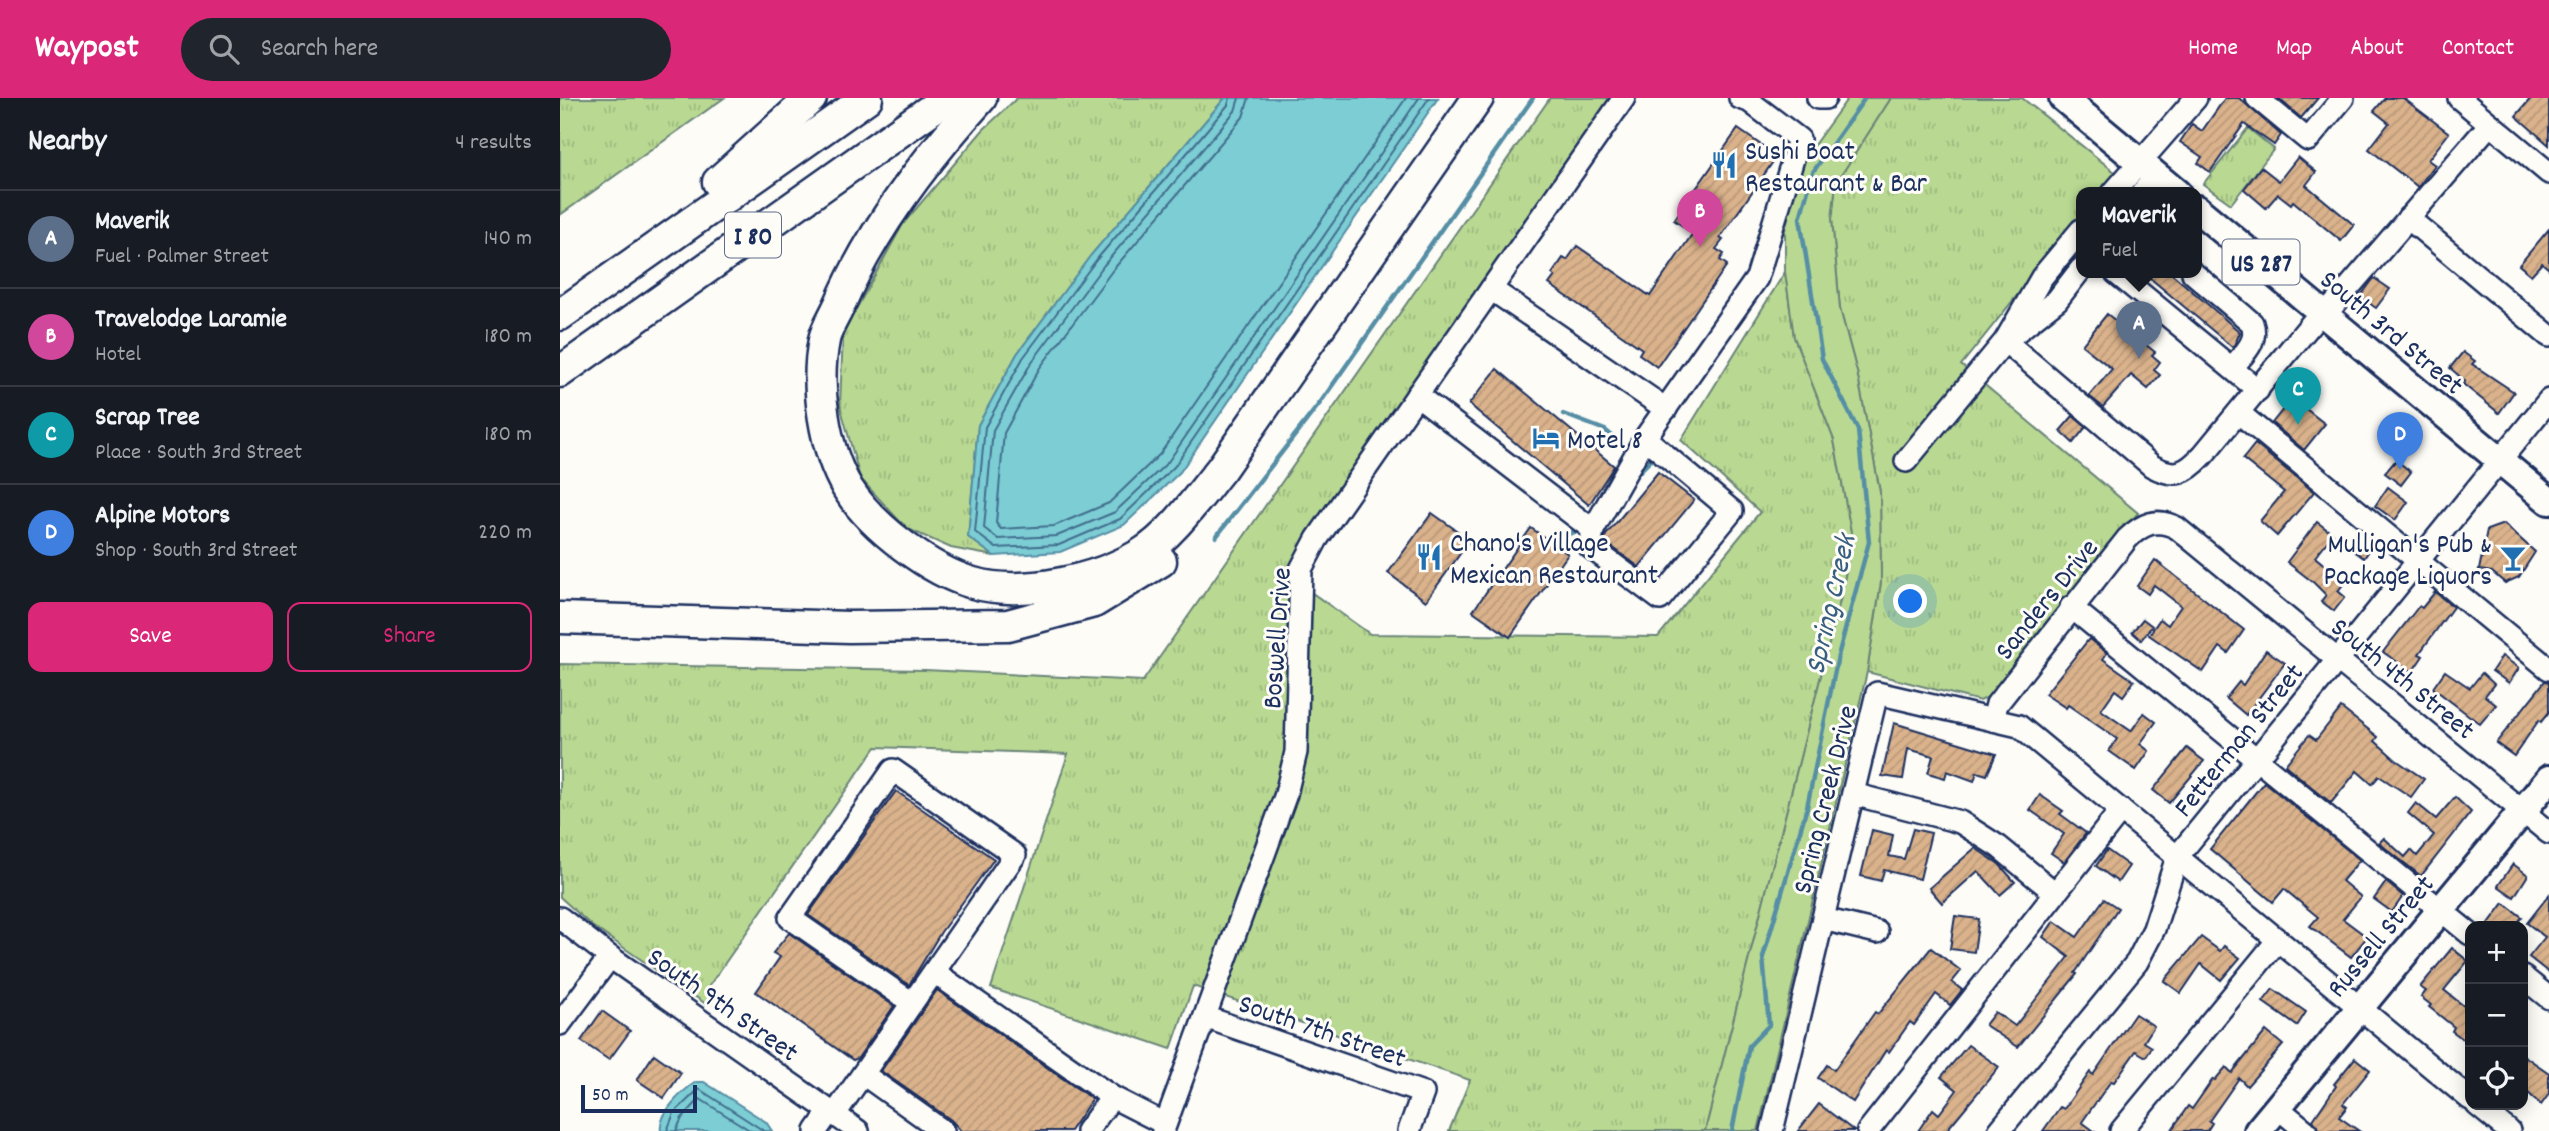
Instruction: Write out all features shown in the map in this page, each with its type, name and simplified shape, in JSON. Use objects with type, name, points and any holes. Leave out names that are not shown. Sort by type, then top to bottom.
[{"type":"highway","points":[[560,314],[765,142],[811,98]]},
{"type":"highway","name":"I 80","points":[[560,314],[867,98]]},
{"type":"highway","name":"I 80","points":[[560,372],[947,98]]},
{"type":"highway","points":[[981,98],[930,155],[851,278],[824,339],[822,397],[831,448],[849,490],[880,525],[919,559],[972,583],[1012,589],[1078,580],[1142,553],[1183,516],[1228,459],[1478,98]]},
{"type":"highway","points":[[560,618],[849,627],[1008,625],[1094,602],[1161,560],[1202,521],[1242,470],[1499,98]]},
{"type":"main road","points":[[2063,98],[2145,176],[2166,187]]},
{"type":"main road","name":"South 3rd Street","points":[[2202,213],[2549,501]]},
{"type":"main road","name":"Russell Street","points":[[2258,1131],[2549,779]]},
{"type":"street","name":"Boswell Drive","points":[[1164,1128],[1286,794],[1296,752],[1301,569],[1317,539],[1624,98]]},
{"type":"street","points":[[1645,438],[1732,511],[1660,599],[1590,547],[1592,530],[1645,438],[1757,278],[1800,139],[1749,101],[1740,98]]},
{"type":"street","points":[[1818,98],[1825,98]]},
{"type":"street","points":[[2124,187],[2145,176],[2196,98]]},
{"type":"street","points":[[2258,98],[2308,140],[2343,98]]},
{"type":"street","points":[[2459,98],[2549,173]]},
{"type":"street","points":[[2005,341],[2152,466],[2169,474],[2185,473],[2490,124]]},
{"type":"street","points":[[2408,218],[2549,336]]},
{"type":"street","points":[[1906,461],[2005,341],[2042,277],[2076,236]]},
{"type":"street","points":[[2005,341],[2057,300],[2076,275]]},
{"type":"street","points":[[2125,278],[2258,390]]},
{"type":"street","points":[[2199,278],[2252,323],[2255,333],[2253,343],[2232,368]]},
{"type":"street","points":[[1491,289],[1666,409]]},
{"type":"street","points":[[1417,395],[1592,530]]},
{"type":"street","name":"Fetterman Street","points":[[1999,1131],[2137,962],[2154,929],[2177,857],[2549,400]]},
{"type":"street","points":[[2239,413],[2549,669]]},
{"type":"street","name":"Sanders Drive","points":[[1993,720],[1997,704],[2071,607],[2135,532],[2153,522]]},
{"type":"street","name":"South 4th Street","points":[[2153,522],[2177,528],[2549,833]]},
{"type":"street","points":[[2071,607],[2465,930]]},
{"type":"street","name":"Spring Creek Drive","points":[[1772,1131],[1877,693],[1993,720]]},
{"type":"street","points":[[1993,720],[2019,726],[2465,1095]]},
{"type":"street","points":[[816,1131],[863,1074],[1015,855],[893,770],[790,918],[912,1003]]},
{"type":"street","points":[[1853,794],[1961,821],[1999,847],[2055,893]]},
{"type":"street","points":[[1868,1131],[2121,810]]},
{"type":"street","name":"South 9th Street","points":[[560,918],[610,957],[858,1131]]},
{"type":"street","name":"Spring Creek Drive","points":[[1823,919],[1877,932]]},
{"type":"street","points":[[2121,1131],[2278,940]]},
{"type":"street","points":[[560,1024],[610,957]]},
{"type":"street","points":[[934,972],[1112,1097],[1164,1128]]},
{"type":"street","points":[[2528,981],[2549,998]]},
{"type":"street","name":"South 7th Street","points":[[1205,1017],[1423,1093],[1409,1131]]},
{"type":"street","points":[[863,1074],[943,1131]]},
{"type":"street","points":[[1087,1131],[1112,1097]]},
{"type":"street","points":[[2278,1108],[2306,1131]]},
{"type":"street","points":[[2483,1110],[2508,1131]]},
{"type":"green space","points":[[560,98],[724,98],[560,215]]},
{"type":"green space","points":[[1017,98],[1225,98],[1091,255],[1017,354],[978,425],[968,537],[994,556],[951,548],[906,528],[860,478],[840,405],[843,333],[903,224],[983,130]]},
{"type":"green space","points":[[1550,98],[1624,98],[1317,539],[1301,585],[1370,634],[1658,637],[1760,512],[1681,440],[1785,272],[1794,337],[1834,440],[1852,537],[1842,593],[1705,1131],[1449,1131],[1470,1080],[1193,986],[1171,1049],[991,988],[1068,754],[876,747],[709,986],[710,996],[706,1004],[592,926],[560,897],[560,664],[925,670],[1143,681]]},
{"type":"green space","points":[[1848,98],[1891,98],[1836,183],[1832,219],[1840,309],[1857,372],[1880,492],[1881,582],[1867,672],[1758,1131],[1705,1131],[1842,593],[1852,537],[1834,440],[1794,337],[1785,272],[1785,230],[1801,163]]},
{"type":"green space","points":[[1891,98],[2022,98],[2116,173],[2105,187],[2076,187],[2076,222],[1961,365],[2138,513],[2057,610],[2012,674],[1980,701],[1867,672],[1881,582],[1880,492],[1857,372],[1840,309],[1832,219],[1836,183]]},
{"type":"green space","points":[[2248,128],[2274,149],[2231,204],[2203,184]]},
{"type":"water","points":[[1225,98],[1438,98],[1180,472],[1124,525],[1060,552],[994,556],[968,537],[978,425],[1017,354],[1091,255]]},
{"type":"water","points":[[696,1082],[704,1082],[766,1122],[772,1131],[661,1131],[667,1110]]},
{"type":"building","points":[[2225,98],[2239,98],[2281,135],[2274,145],[2244,124],[2210,172],[2198,163],[2202,157],[2180,142],[2192,124],[2202,131]]},
{"type":"building","points":[[2278,98],[2318,98],[2301,118]]},
{"type":"building","points":[[2385,98],[2403,98],[2449,133],[2428,160],[2435,165],[2418,187],[2369,149],[2389,123],[2374,111]]},
{"type":"building","points":[[2531,98],[2549,98],[2549,145],[2516,116]]},
{"type":"building","points":[[1738,129],[1777,156],[1720,238],[1723,240],[1716,249],[1724,254],[1720,260],[1727,265],[1657,367],[1639,354],[1642,349],[1549,284],[1555,276],[1552,274],[1563,258],[1567,260],[1577,246],[1650,296],[1693,233],[1674,220]]},
{"type":"building","points":[[2298,157],[2316,172],[2306,185],[2354,225],[2341,241],[2293,201],[2291,204],[2278,194],[2266,208],[2244,189],[2261,167],[2279,181]]},
{"type":"building","points":[[2549,229],[2549,269],[2542,263],[2531,275],[2519,265]]},
{"type":"building","points":[[2150,278],[2177,278],[2240,332],[2232,347]]},
{"type":"building","points":[[2374,278],[2390,289],[2376,308],[2360,297]]},
{"type":"building","points":[[2107,314],[2155,352],[2152,355],[2160,362],[2154,370],[2160,375],[2148,389],[2131,375],[2103,407],[2089,396],[2112,369],[2082,345]]},
{"type":"building","points":[[2463,352],[2475,361],[2472,364],[2514,392],[2499,413],[2463,384],[2465,381],[2450,368]]},
{"type":"building","name":"Motel 8","points":[[1497,369],[1614,466],[1589,505],[1469,404]]},
{"type":"building","points":[[2292,398],[2325,424],[2304,450],[2272,423]]},
{"type":"building","points":[[2073,416],[2086,427],[2073,443],[2060,431]]},
{"type":"building","points":[[2255,444],[2314,492],[2277,536],[2260,521],[2284,492],[2243,459]]},
{"type":"building","points":[[2396,460],[2411,472],[2401,485],[2385,473]]},
{"type":"building","points":[[1658,472],[1694,500],[1639,567],[1604,541],[1606,535]]},
{"type":"building","points":[[2388,487],[2408,502],[2395,520],[2375,506]]},
{"type":"building","name":"Chano's Village Mexican Restaurant","points":[[1432,513],[1470,540],[1426,601],[1388,573]]},
{"type":"building","points":[[2317,522],[2333,534],[2315,557],[2345,582],[2338,591],[2345,597],[2334,611],[2321,601],[2326,595],[2287,562]]},
{"type":"building","points":[[2504,524],[2535,552],[2519,577],[2505,583],[2492,572],[2479,570],[2487,530]]},
{"type":"building","points":[[1531,528],[1568,554],[1510,637],[1473,611]]},
{"type":"building","points":[[2359,529],[2375,542],[2364,558],[2347,546]]},
{"type":"building","points":[[2155,560],[2244,630],[2228,653],[2220,647],[2203,672],[2149,635],[2160,619],[2168,625],[2181,606],[2154,585],[2148,594],[2137,586]]},
{"type":"building","points":[[2435,592],[2453,607],[2419,654],[2423,656],[2412,672],[2383,652],[2419,606],[2422,608]]},
{"type":"building","points":[[2143,619],[2152,626],[2141,640],[2132,632]]},
{"type":"building","points":[[2089,639],[2107,653],[2103,659],[2134,681],[2123,696],[2115,690],[2101,710],[2131,731],[2144,713],[2156,722],[2140,744],[2149,751],[2136,770],[2109,751],[2117,739],[2068,705],[2066,708],[2045,694]]},
{"type":"building","points":[[2266,650],[2285,663],[2246,715],[2226,698],[2239,682],[2243,685]]},
{"type":"building","points":[[2502,656],[2519,668],[2509,683],[2492,671]]},
{"type":"building","points":[[2445,671],[2470,688],[2482,673],[2494,684],[2485,696],[2496,705],[2480,724],[2433,688]]},
{"type":"building","points":[[2545,681],[2549,682],[2549,712],[2541,722],[2539,720],[2514,756],[2496,743]]},
{"type":"building","points":[[2341,708],[2378,737],[2375,741],[2396,760],[2424,779],[2411,797],[2379,776],[2372,784],[2357,771],[2331,803],[2285,765],[2309,735],[2316,740]]},
{"type":"building","points":[[1894,723],[1996,754],[1987,775],[1977,772],[1974,781],[1947,771],[1945,778],[1928,773],[1933,756],[1908,749],[1903,779],[1882,776]]},
{"type":"building","points":[[2187,748],[2204,761],[2169,803],[2153,790]]},
{"type":"building","points":[[2264,782],[2360,860],[2342,881],[2361,897],[2343,919],[2367,937],[2351,957],[2310,926],[2318,917],[2284,889],[2273,902],[2210,849]]},
{"type":"building","points":[[896,791],[994,859],[941,932],[909,985],[808,915]]},
{"type":"building","points":[[2040,795],[2063,811],[2060,814],[2086,833],[2064,862],[2051,853],[2064,834],[2030,810]]},
{"type":"building","points":[[2455,797],[2471,812],[2421,876],[2379,843],[2384,838],[2405,857],[2411,850],[2417,856],[2434,835],[2408,813],[2416,803],[2436,819]]},
{"type":"building","points":[[1913,829],[1931,833],[1920,879],[1884,870],[1881,881],[1861,876],[1872,830],[1893,835],[1889,856],[1904,859]]},
{"type":"building","points":[[1975,848],[1999,864],[2015,882],[2000,895],[1978,871],[1942,903],[1929,888]]},
{"type":"building","points":[[2107,850],[2129,866],[2118,882],[2096,866]]},
{"type":"building","points":[[2513,864],[2528,875],[2514,897],[2498,886]]},
{"type":"building","points":[[2386,882],[2403,896],[2392,912],[2374,899]]},
{"type":"building","points":[[2549,895],[2549,973],[2529,957],[2545,937],[2528,922]]},
{"type":"building","points":[[2104,899],[2118,908],[2075,973],[2077,974],[2018,1047],[1985,1025],[1995,1012],[2015,1026],[2069,957],[2043,937],[2054,921],[2077,937]]},
{"type":"building","points":[[2504,903],[2522,917],[2519,921],[2491,921]]},
{"type":"building","points":[[1955,916],[1979,919],[1974,952],[1950,949]]},
{"type":"building","points":[[789,933],[894,1006],[858,1058],[853,1060],[756,992],[780,957],[773,953]]},
{"type":"building","points":[[2201,937],[2220,951],[2224,946],[2240,958],[2221,980],[2201,964],[2181,993],[2164,981]]},
{"type":"building","points":[[1931,948],[1961,971],[1952,982],[1962,990],[1950,1005],[1936,994],[1914,1025],[1910,1022],[1889,1052],[1886,1050],[1853,1102],[1818,1078],[1827,1065],[1834,1070],[1875,1012],[1878,1014]]},
{"type":"building","points":[[2452,948],[2465,959],[2465,965],[2444,990],[2465,1007],[2465,1040],[2452,1031],[2454,1027],[2429,1007],[2431,1005],[2421,997],[2426,991],[2420,987]]},
{"type":"building","points":[[2273,989],[2306,1012],[2297,1026],[2263,1002]]},
{"type":"building","points":[[937,990],[1092,1099],[1070,1131],[961,1131],[951,1120],[881,1071]]},
{"type":"building","points":[[602,1011],[630,1031],[609,1060],[581,1041]]},
{"type":"building","points":[[2135,1014],[2154,1026],[2144,1042],[2152,1047],[2146,1057],[2136,1051],[2082,1122],[2094,1131],[2043,1131],[2060,1107],[2064,1109],[2090,1072],[2093,1075]]},
{"type":"building","points":[[2266,1031],[2283,1045],[2247,1086],[2239,1078],[2209,1121],[2212,1123],[2207,1131],[2171,1131],[2188,1106],[2192,1109],[2213,1079],[2226,1067],[2232,1073]]},
{"type":"building","points":[[1968,1045],[1999,1067],[1946,1131],[1918,1131],[1933,1109],[1939,1114],[1957,1090],[1941,1077]]},
{"type":"building","points":[[654,1054],[681,1073],[664,1098],[637,1080]]},
{"type":"building","points":[[2355,1058],[2370,1070],[2343,1104],[2347,1107],[2339,1117],[2359,1131],[2321,1131],[2313,1120],[2336,1086],[2334,1084]]},
{"type":"building","points":[[2528,1058],[2549,1073],[2549,1094],[2541,1105],[2528,1093]]},
{"type":"building","points":[[1819,1104],[1854,1131],[1798,1131]]},
{"type":"waterway","points":[[1216,537],[1320,403],[1533,98]]},
{"type":"waterway","name":"Spring Creek","points":[[1732,1131],[1749,1046],[1769,1025],[1763,957],[1807,807],[1838,656],[1869,542],[1858,430],[1822,359],[1800,218],[1813,172],[1865,98]]},
{"type":"waterway","points":[[1563,414],[1605,430],[1631,452]]},
{"type":"waterway","points":[[1632,479],[1655,456]]},
{"type":"waterway","points":[[1548,540],[1581,530]]},
{"type":"place","name":"Sushi Boat Restaurant & Bar","points":[[1724,165]]},
{"type":"place","name":"Travelodge Laramie","points":[[1700,247]]},
{"type":"place","name":"Maverik","points":[[2139,359]]},
{"type":"place","name":"Scrap Tree","points":[[2298,425]]},
{"type":"place","name":"Motel 8","points":[[1546,438]]},
{"type":"place","name":"Alpine Motors","points":[[2400,470]]},
{"type":"place","name":"Chano's Village Mexican Restaurant","points":[[1429,557]]},
{"type":"place","name":"Mulligan's Pub & Package Liquors","points":[[2513,558]]}]
